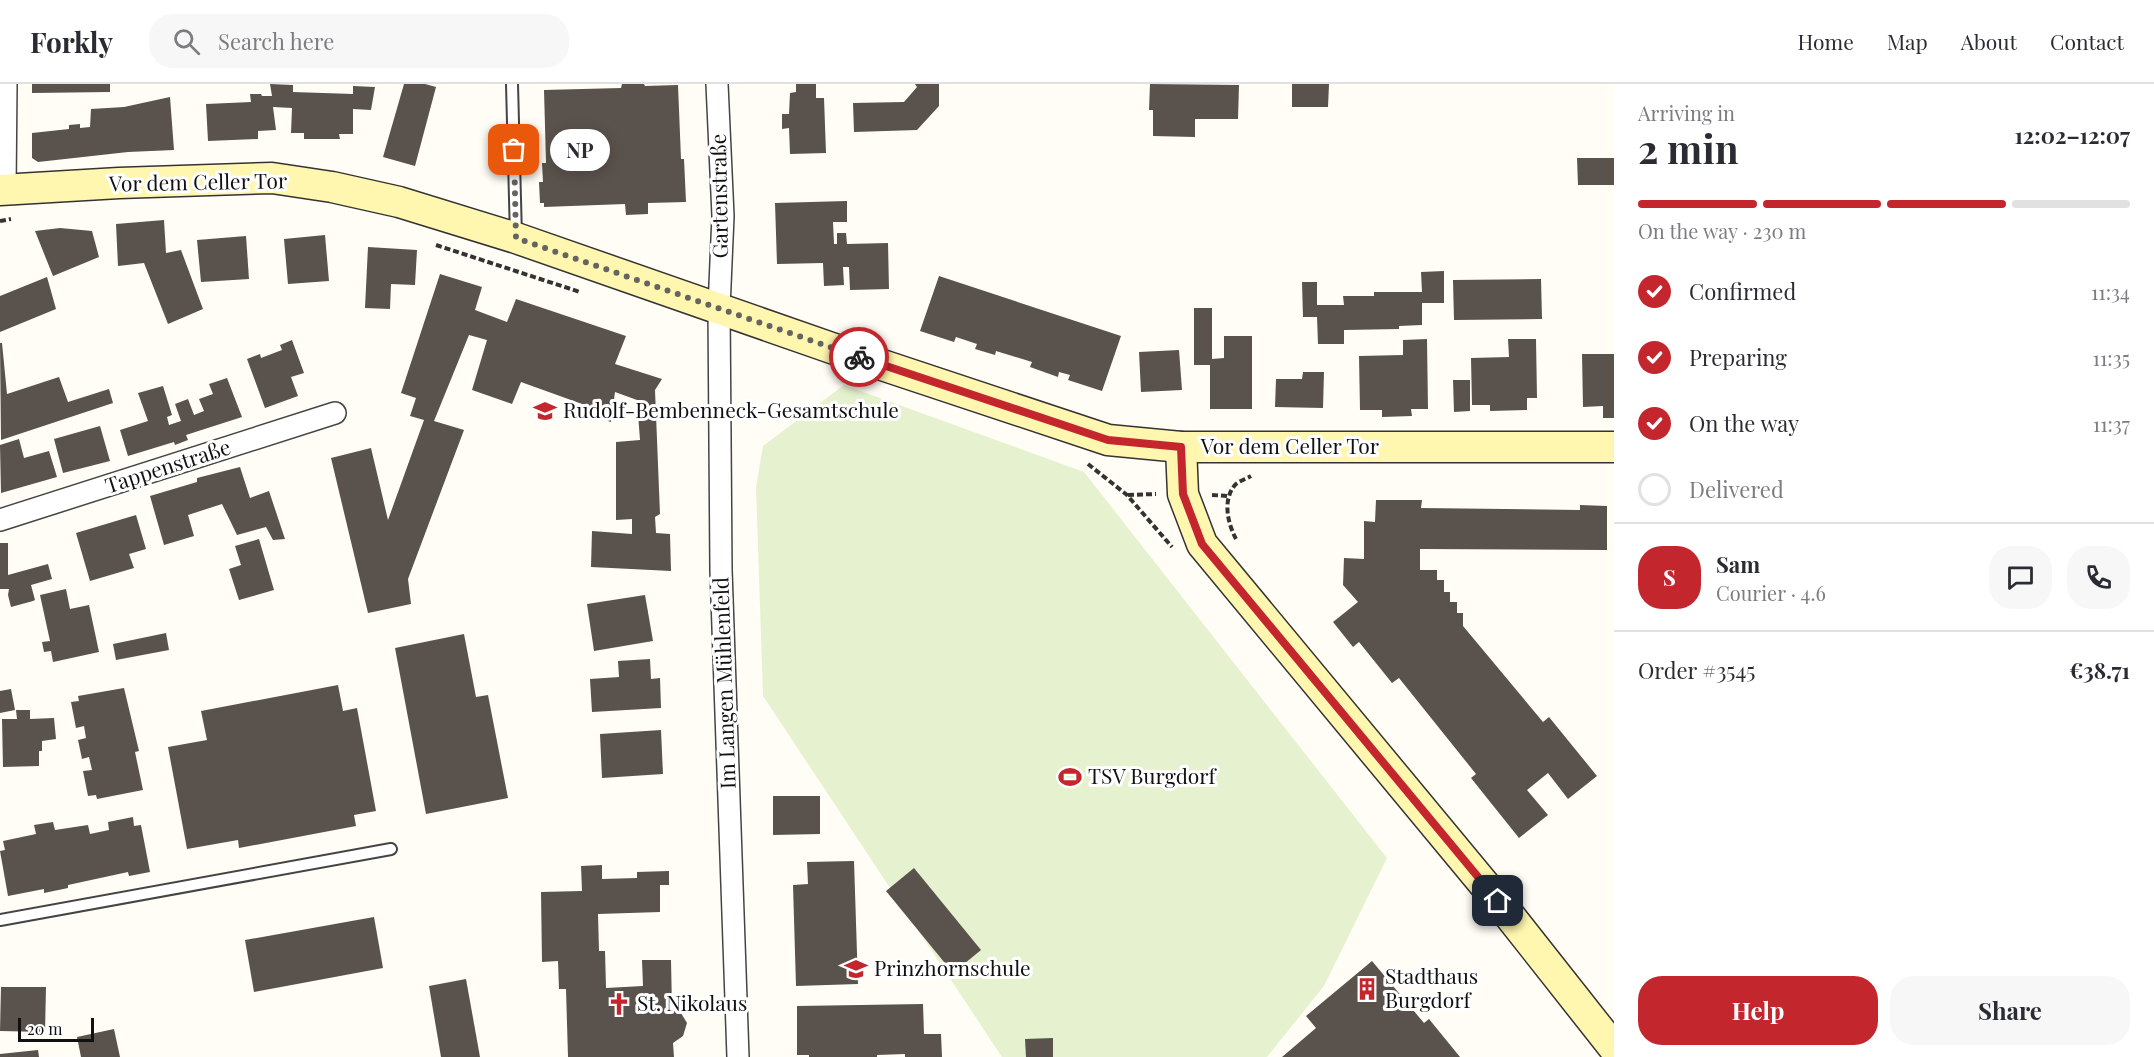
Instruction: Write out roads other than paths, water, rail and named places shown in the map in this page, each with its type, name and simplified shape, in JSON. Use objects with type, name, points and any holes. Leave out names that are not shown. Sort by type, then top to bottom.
[{"type":"main road","name":"Vor dem Celler Tor","points":[[3,190],[119,183],[272,178],[332,187],[399,202],[516,238],[843,352],[1108,440],[1181,447],[1614,447]]},
{"type":"main road","points":[[1181,447],[1183,494],[1202,544],[1498,901],[1614,1048]]},
{"type":"street","points":[[3,190],[6,84]]},
{"type":"street","name":"Gartenstraße","points":[[717,84],[723,216],[720,308]]},
{"type":"street","name":"Im Langen Mühlenfeld","points":[[720,308],[721,570],[738,1057]]},
{"type":"street","name":"Tappenstraße","points":[[0,520],[335,413]]},
{"type":"lane","points":[[512,84],[516,238]]},
{"type":"lane","points":[[0,920],[391,849]]},
{"type":"place","name":"NP","points":[[514,150]]},
{"type":"place","name":"Rudolf-Bembenneck-Gesamtschule","points":[[545,411]]},
{"type":"place","name":"TSV Burgdorf","points":[[1070,777]]},
{"type":"place","name":"Prinzhornschule","points":[[856,969]]},
{"type":"place","name":"Stadthaus Burgdorf","points":[[1367,989]]},
{"type":"place","name":"St. Nikolaus","points":[[619,1004]]}]
